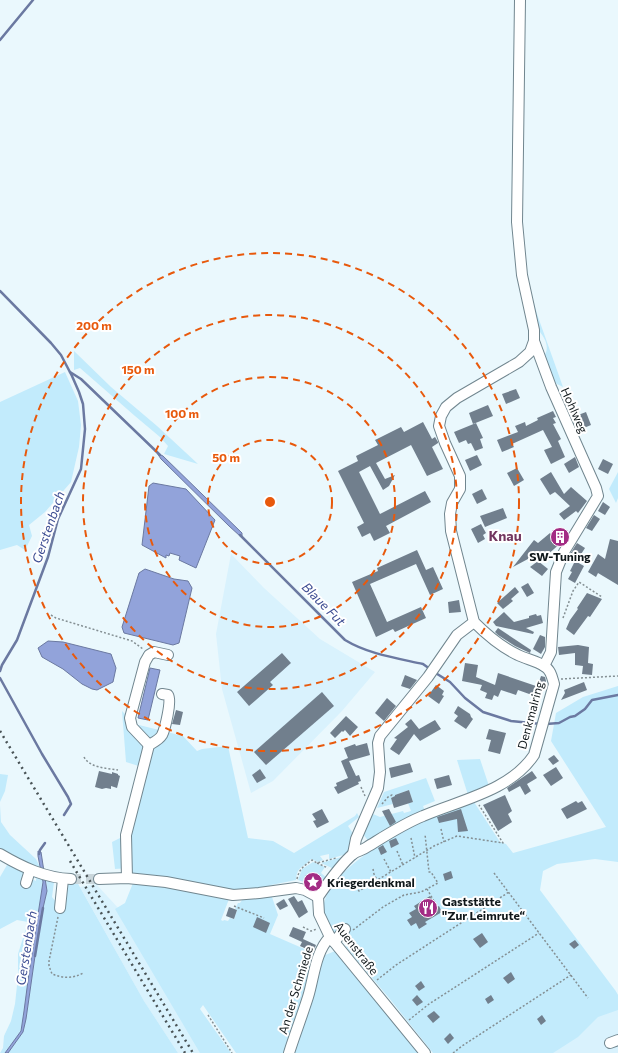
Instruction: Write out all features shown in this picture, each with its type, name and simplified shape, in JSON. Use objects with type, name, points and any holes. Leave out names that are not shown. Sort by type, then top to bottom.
[{"type":"street","name":"Hohlweg","points":[[520,0],[516,190],[517,222],[522,275],[534,330],[534,341],[551,387],[596,488],[598,496],[564,552],[556,572],[552,635]]},
{"type":"street","points":[[352,855],[356,839],[378,788],[380,772],[378,743],[380,736],[428,677],[457,635],[474,622],[451,531],[450,514],[452,503],[460,489],[460,476],[439,426],[441,416],[446,407],[457,398],[519,362],[530,352],[534,341]]},
{"type":"street","name":"Denkmalring","points":[[318,897],[352,855],[407,823],[474,797],[501,784],[522,770],[534,755],[554,684],[552,674],[544,666],[518,655],[502,646],[474,622]]},
{"type":"street","points":[[544,666],[551,652],[552,635]]},
{"type":"street","points":[[149,745],[132,727],[130,718],[145,662],[149,655],[154,652],[168,655]]},
{"type":"street","points":[[127,878],[126,835],[149,745],[162,736],[165,725],[170,698],[168,695],[162,694]]},
{"type":"street","points":[[0,854],[34,872],[51,877],[67,879],[60,908]]},
{"type":"street","points":[[26,883],[34,872]]},
{"type":"street","points":[[99,879],[127,878],[182,885],[233,895],[259,894],[296,888],[305,890],[318,897]]},
{"type":"street","name":"Auenstraße","points":[[318,897],[319,914],[324,927],[332,940],[425,1053]]},
{"type":"street","name":"An der Schmiede","points":[[289,1053],[308,998],[319,955],[324,943],[332,940],[344,931]]},
{"type":"path","points":[[552,635],[563,617],[573,591],[580,582],[602,597]]},
{"type":"path","points":[[51,615],[56,618],[132,641],[149,655]]},
{"type":"path","points":[[553,680],[571,677],[618,676]]},
{"type":"path","points":[[84,757],[88,762],[96,766],[118,770]]},
{"type":"path","points":[[380,806],[388,797],[392,795],[393,797]]},
{"type":"path","points":[[354,883],[359,891],[426,851],[458,836],[503,842],[474,797]]},
{"type":"path","points":[[441,829],[444,842]]},
{"type":"path","points":[[344,931],[347,936],[383,907],[404,895],[427,890],[438,883],[431,872],[429,872],[425,834]]},
{"type":"path","points":[[411,838],[415,858]]},
{"type":"path","points":[[397,851],[403,865]]},
{"type":"path","points":[[317,863],[346,855],[352,855]]},
{"type":"path","points":[[384,859],[391,872]]},
{"type":"path","points":[[297,879],[298,872],[303,866],[312,860],[326,866],[336,874]]},
{"type":"path","points":[[373,869],[377,880]]},
{"type":"path","points":[[494,873],[588,998]]},
{"type":"path","points":[[427,890],[434,903]]},
{"type":"path","points":[[377,981],[396,965],[509,892]]},
{"type":"path","points":[[234,906],[264,918]]},
{"type":"path","points":[[60,908],[49,966],[52,974],[59,977],[77,977],[83,973]]},
{"type":"path","points":[[303,927],[311,930],[324,927]]},
{"type":"path","points":[[409,1020],[429,1004],[539,933]]},
{"type":"path","points":[[453,1053],[571,975]]},
{"type":"path","points":[[208,1015],[232,1053]]},
{"type":"shaded area","points":[[528,281],[537,314],[563,387],[551,381],[543,357],[547,347],[543,336],[538,330]]},
{"type":"shaded area","points":[[74,351],[111,387],[157,426],[198,464],[164,454],[168,446],[160,437],[80,368],[74,370]]},
{"type":"shaded area","points":[[65,372],[78,401],[81,425],[79,447],[71,482],[45,512],[29,525],[32,536],[25,550],[17,545],[0,550],[0,402]]},
{"type":"shaded area","points":[[618,472],[618,498],[616,503],[609,489]]},
{"type":"shaded area","points":[[231,554],[264,588],[320,639],[375,672],[342,711],[273,781],[251,793],[222,689],[216,634]]},
{"type":"shaded area","points":[[618,686],[618,862],[595,859],[557,864],[543,871],[540,890],[615,990],[618,995],[618,1010],[598,1017],[578,1037],[553,1053],[433,1053],[346,947],[348,944],[340,933],[337,933],[331,929],[326,919],[324,907],[327,896],[333,884],[354,863],[404,828],[425,818],[474,802],[500,842],[506,844],[513,853],[606,827],[551,741],[556,713],[583,697]]},
{"type":"shaded area","points":[[122,711],[135,724],[183,736],[197,751],[228,746],[248,838],[273,841],[294,853],[355,816],[357,813],[359,817],[348,826],[354,835],[349,851],[347,854],[329,859],[329,854],[320,856],[323,860],[318,862],[311,859],[299,869],[296,880],[271,885],[268,888],[241,891],[134,875],[129,868],[115,869],[112,842],[124,836],[134,822],[148,769],[126,762]]},
{"type":"shaded area","points":[[480,759],[489,786],[468,795],[457,760]]},
{"type":"shaded area","points":[[0,774],[8,775],[5,791],[0,802]]},
{"type":"shaded area","points":[[426,778],[435,801],[423,806],[425,811],[369,842],[363,834],[373,814],[380,817],[403,811],[404,813],[411,811],[408,803],[413,802],[409,790],[391,798],[393,804],[377,808],[384,792]]},
{"type":"shaded area","points":[[0,805],[1,822],[10,835],[36,859],[41,869],[0,850]]},
{"type":"shaded area","points":[[345,856],[334,869],[321,863]]},
{"type":"shaded area","points":[[313,862],[325,867],[321,873],[327,878],[319,886],[314,888],[303,885],[304,882],[298,880],[302,869]]},
{"type":"shaded area","points":[[10,864],[25,873],[21,883],[30,885],[32,879],[36,881],[36,878],[32,877],[33,875],[37,878],[43,879],[43,882],[21,1031],[5,1053],[0,1053],[3,1048],[4,1036],[11,1021],[15,1004],[18,976],[18,954],[28,922],[17,920],[0,929],[0,877],[7,865]]},
{"type":"shaded area","points":[[46,880],[54,882],[52,897],[60,907],[68,885],[71,882],[77,882],[144,1001],[178,1053],[8,1053],[23,1032],[26,1019],[40,921],[47,891]]},
{"type":"shaded area","points":[[133,883],[159,885],[229,899],[221,920],[223,921],[228,921],[230,918],[234,919],[237,910],[235,909],[238,903],[242,900],[273,895],[272,897],[278,915],[270,934],[316,954],[286,1053],[236,1053],[203,1005],[200,1009],[231,1053],[200,1053],[115,909],[125,903]]},
{"type":"shaded area","points":[[96,884],[119,909],[201,1053],[178,1053],[144,1001],[80,887]]},
{"type":"shaded area","points":[[335,951],[420,1053],[293,1053],[323,956]]},
{"type":"shaded area","points":[[615,990],[618,995],[618,1053],[520,1053]]},
{"type":"water","points":[[157,453],[163,456],[242,533],[242,537],[161,459]]},
{"type":"water","points":[[153,483],[186,489],[215,520],[196,568],[179,560],[180,556],[170,553],[169,556],[166,555],[166,558],[142,545],[149,486]]},
{"type":"water","points":[[145,569],[174,579],[188,581],[192,588],[179,643],[173,645],[124,633],[122,627],[139,573]]},
{"type":"water","points":[[48,641],[63,642],[111,654],[116,668],[113,682],[97,690],[82,684],[63,669],[42,657],[38,648]]},
{"type":"water","points":[[150,668],[160,670],[148,720],[138,718]]},
{"type":"water","points":[[38,851],[41,852],[47,891],[40,921],[23,1032],[8,1053],[5,1053],[21,1031],[43,882]]},
{"type":"building","points":[[516,389],[520,398],[506,404],[502,394]]},
{"type":"building","points":[[488,405],[493,416],[473,424],[469,413]]},
{"type":"building","points":[[553,411],[556,417],[553,418],[556,423],[553,424],[561,439],[558,441],[565,457],[551,464],[544,450],[552,447],[543,430],[512,444],[514,447],[502,452],[497,440],[518,432],[515,426],[525,422],[526,426],[538,420],[537,418]]},
{"type":"building","points":[[586,412],[591,425],[579,430],[573,417]]},
{"type":"building","points":[[423,422],[432,439],[435,437],[438,442],[432,447],[443,469],[427,476],[411,445],[376,463],[385,479],[395,475],[389,486],[383,490],[370,466],[359,472],[380,514],[425,491],[431,502],[386,526],[390,533],[374,541],[370,533],[362,537],[357,527],[364,523],[338,471],[358,461],[356,456],[378,445],[375,440],[401,427],[404,432]]},
{"type":"building","points":[[476,423],[483,438],[480,439],[483,448],[475,451],[471,443],[468,444],[466,440],[459,443],[454,432]]},
{"type":"building","points":[[477,455],[482,465],[470,471],[465,460]]},
{"type":"building","points":[[575,457],[579,467],[569,473],[564,464]]},
{"type":"building","points":[[603,459],[613,464],[608,474],[598,469]]},
{"type":"building","points":[[517,468],[524,480],[514,486],[507,473]]},
{"type":"building","points":[[551,472],[564,494],[571,487],[587,501],[578,513],[576,511],[564,520],[559,514],[570,506],[555,492],[550,495],[540,479]]},
{"type":"building","points":[[482,489],[487,499],[477,504],[472,494]]},
{"type":"building","points":[[603,502],[610,507],[605,515],[598,511]]},
{"type":"building","points":[[503,508],[507,518],[485,527],[480,516]]},
{"type":"building","points":[[594,515],[600,519],[592,531],[586,528]]},
{"type":"building","points":[[481,524],[486,533],[483,535],[485,539],[478,543],[471,529]]},
{"type":"building","points":[[560,531],[566,537],[545,557],[541,552],[513,567],[534,540],[538,543],[550,533],[553,537]]},
{"type":"building","points":[[610,539],[618,541],[618,585],[598,573],[596,577],[588,572],[598,554],[605,559]]},
{"type":"building","points":[[577,543],[585,548],[578,559],[570,554]]},
{"type":"building","points":[[417,550],[426,570],[433,567],[443,589],[430,595],[416,564],[370,584],[387,622],[421,607],[426,618],[395,632],[393,629],[376,637],[352,582],[378,571],[377,568]]},
{"type":"building","points":[[538,561],[548,569],[542,576],[530,567]]},
{"type":"building","points":[[575,561],[584,566],[575,583],[568,579]]},
{"type":"building","points":[[528,583],[534,593],[527,597],[521,587]]},
{"type":"building","points":[[515,587],[519,592],[511,599],[513,601],[503,609],[497,603]]},
{"type":"building","points":[[587,593],[602,599],[590,617],[588,616],[574,635],[566,629]]},
{"type":"building","points":[[459,600],[461,612],[449,613],[448,602]]},
{"type":"building","points":[[504,612],[514,622],[529,618],[529,616],[536,614],[537,616],[541,615],[543,623],[526,628],[534,632],[533,634],[496,626],[493,622]]},
{"type":"building","points":[[498,628],[531,650],[530,653],[515,646],[498,635],[495,632]]},
{"type":"building","points":[[540,635],[545,637],[545,647],[541,654],[533,649]]},
{"type":"building","points":[[578,645],[589,647],[588,663],[593,664],[592,675],[582,674],[583,666],[575,665],[575,653],[559,655],[558,647]]},
{"type":"building","points":[[282,653],[291,663],[270,682],[273,685],[249,706],[237,692]]},
{"type":"building","points":[[465,663],[478,665],[476,677],[495,685],[498,673],[536,686],[532,695],[518,690],[516,695],[501,690],[498,697],[494,695],[492,700],[485,698],[487,693],[480,690],[482,685],[462,681]]},
{"type":"building","points":[[405,675],[417,680],[410,689],[401,686]]},
{"type":"building","points":[[541,676],[545,677],[546,681],[544,690],[537,688]]},
{"type":"building","points":[[584,682],[587,690],[561,700],[565,693],[564,690]]},
{"type":"building","points":[[436,685],[444,691],[442,695],[444,696],[439,704],[428,696]]},
{"type":"building","points":[[322,692],[334,706],[266,765],[254,752]]},
{"type":"building","points":[[387,698],[396,706],[384,721],[375,713]]},
{"type":"building","points":[[458,706],[470,714],[473,719],[466,729],[454,721],[458,716],[454,713]]},
{"type":"building","points":[[176,710],[183,712],[180,725],[172,724]]},
{"type":"building","points":[[346,716],[358,727],[350,736],[345,730],[335,738],[330,733]]},
{"type":"building","points":[[411,719],[419,729],[435,720],[441,729],[420,741],[414,734],[399,755],[390,749],[397,739],[394,738],[408,727],[405,724]]},
{"type":"building","points":[[489,729],[506,733],[500,754],[488,751],[491,740],[486,739]]},
{"type":"building","points":[[367,743],[370,755],[349,761],[356,776],[359,775],[361,781],[358,782],[359,784],[338,794],[334,787],[337,786],[336,783],[348,778],[341,761],[348,758],[344,748],[355,744],[356,746]]},
{"type":"building","points":[[554,755],[559,761],[553,765],[548,759]]},
{"type":"building","points":[[410,763],[413,772],[391,778],[389,768]]},
{"type":"building","points":[[556,767],[563,778],[551,786],[543,775]]},
{"type":"building","points":[[260,769],[266,778],[257,783],[252,775]]},
{"type":"building","points":[[99,771],[118,774],[120,776],[117,788],[111,786],[111,789],[95,787]]},
{"type":"building","points":[[532,771],[537,778],[527,784],[531,791],[525,795],[520,786],[509,792],[507,788]]},
{"type":"building","points":[[449,775],[452,785],[437,789],[434,779]]},
{"type":"building","points":[[409,790],[413,802],[394,808],[391,798]]},
{"type":"building","points":[[505,795],[512,811],[508,814],[512,822],[498,831],[483,805]]},
{"type":"building","points":[[576,801],[578,803],[582,801],[587,809],[567,819],[561,809]]},
{"type":"building","points":[[322,809],[329,822],[317,828],[313,821],[316,820],[312,814]]},
{"type":"building","points":[[389,809],[396,822],[390,826],[382,811]]},
{"type":"building","points":[[461,809],[468,831],[458,832],[457,819],[439,823],[437,817]]},
{"type":"building","points":[[396,838],[399,844],[391,848],[389,841]]},
{"type":"building","points":[[383,845],[387,852],[381,855],[378,848]]},
{"type":"building","points":[[451,871],[453,878],[445,881],[443,874]]},
{"type":"building","points":[[294,896],[298,902],[302,900],[308,912],[299,918],[288,899]]},
{"type":"building","points":[[430,896],[442,912],[425,922],[427,924],[419,929],[416,923],[411,926],[407,920],[412,917],[409,913],[416,909],[414,906]]},
{"type":"building","points":[[284,899],[288,906],[280,910],[276,904]]},
{"type":"building","points":[[229,907],[237,910],[234,919],[226,916]]},
{"type":"building","points":[[257,917],[270,923],[266,933],[253,927]]},
{"type":"building","points":[[293,927],[306,932],[303,939],[316,945],[313,952],[300,946],[302,942],[289,936]]},
{"type":"building","points":[[482,933],[488,942],[480,948],[473,939]]},
{"type":"building","points":[[575,940],[579,945],[574,949],[569,944]]},
{"type":"building","points":[[511,972],[515,979],[508,984],[503,978]]},
{"type":"building","points":[[421,981],[425,987],[419,991],[415,986]]},
{"type":"building","points":[[417,995],[423,1002],[417,1006],[412,1000]]},
{"type":"building","points":[[491,995],[494,1000],[488,1004],[485,999]]},
{"type":"building","points":[[434,1011],[440,1017],[433,1023],[427,1016]]},
{"type":"building","points":[[542,1015],[546,1021],[541,1025],[537,1019]]},
{"type":"building","points":[[450,1033],[454,1038],[448,1044],[444,1039]]},
{"type":"waterway","name":"Gerstenbach","points":[[0,40],[33,0]]},
{"type":"waterway","name":"Gerstenbach","points":[[0,291],[61,355],[72,376],[83,404],[85,429],[81,469],[58,519],[48,557],[17,640],[0,671]]},
{"type":"waterway","name":"Blaue Fut","points":[[70,372],[81,379],[160,455]]},
{"type":"waterway","name":"Blaue Fut","points":[[240,535],[345,640],[363,649],[423,664],[430,669]]},
{"type":"waterway","name":"Blaue Fut","points":[[434,672],[450,682],[465,698],[483,712],[511,721],[541,724]]},
{"type":"waterway","name":"Gerstenbach","points":[[0,678],[42,754],[68,797],[71,804],[64,815]]},
{"type":"waterway","name":"Blaue Fut","points":[[546,724],[559,723],[575,716],[585,709],[592,700],[618,695]]},
{"type":"waterway","name":"Gerstenbach","points":[[39,854],[45,843]]},
{"type":"waterway","name":"Gerstenbach","points":[[35,956],[43,908]]},
{"type":"tunnel","points":[[71,879],[99,879]]},
{"type":"railway","points":[[0,731],[193,1053]]},
{"type":"railway","points":[[70,861],[185,1053]]},
{"type":"place","name":"SW-Tuning","points":[[560,537]]},
{"type":"place","name":"Kriegerdenkmal","points":[[313,882]]},
{"type":"place","name":"Gaststätte \"Zur Leimrute“","points":[[428,908]]},
{"type":"district","name":"Knau","points":[[505,535]]}]
